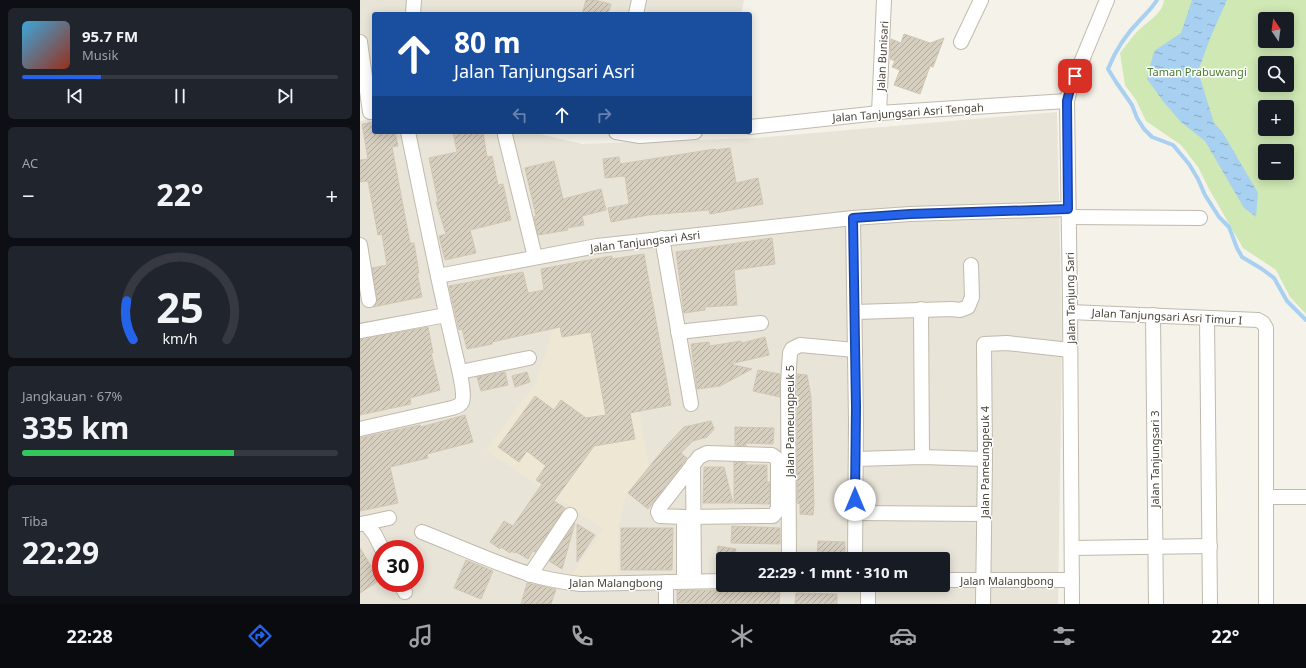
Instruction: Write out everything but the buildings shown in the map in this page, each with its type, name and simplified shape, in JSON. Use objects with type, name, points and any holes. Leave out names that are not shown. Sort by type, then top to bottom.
[{"type":"street","points":[[412,12],[414,0]]},
{"type":"street","points":[[636,12],[639,0]]},
{"type":"street","name":"Jalan Bunisari","points":[[879,113],[884,0]]},
{"type":"street","points":[[961,42],[981,0]]},
{"type":"street","name":"Jalan Tanjung Sari","points":[[1072,604],[1067,101],[1070,89],[1107,0]]},
{"type":"street","points":[[360,42],[368,112]]},
{"type":"street","name":"Jalan Tanjungsari Asri Tengah","points":[[752,127],[879,113],[1067,101]]},
{"type":"street","points":[[360,429],[458,406],[462,402],[463,396],[460,372],[446,315],[408,134]]},
{"type":"street","points":[[628,134],[640,136],[668,134]]},
{"type":"street","points":[[505,135],[534,257]]},
{"type":"street","name":"Jalan Tanjungsari Asri","points":[[438,276],[597,246],[853,218],[910,214],[1068,213],[1200,218]]},
{"type":"street","points":[[853,218],[856,459],[855,552]]},
{"type":"street","points":[[662,238],[690,404]]},
{"type":"street","points":[[360,245],[369,300]]},
{"type":"street","points":[[855,312],[952,308],[960,310],[968,307],[972,296],[971,265]]},
{"type":"street","points":[[921,309],[922,457]]},
{"type":"street","name":"Jalan Tanjungsari Asri Timur I","points":[[1070,312],[1258,320],[1263,323],[1266,328],[1266,497]]},
{"type":"street","points":[[360,331],[446,315]]},
{"type":"street","name":"Jalan Tanjungsari 3","points":[[1153,315],[1156,604]]},
{"type":"street","points":[[1207,318],[1210,604]]},
{"type":"street","points":[[678,332],[761,323]]},
{"type":"street","name":"Jalan Pameungpeuk 4","points":[[983,604],[985,459],[984,344],[1007,343],[1070,350]]},
{"type":"street","name":"Jalan Pameungpeuk 5","points":[[789,552],[788,383],[790,353],[792,348],[800,345],[855,350]]},
{"type":"street","points":[[460,372],[529,358]]},
{"type":"street","points":[[707,454],[772,455],[776,458],[778,462],[778,507],[772,516],[689,517],[660,516],[658,512],[660,507],[699,457],[707,454]]},
{"type":"street","points":[[856,459],[922,457],[985,459]]},
{"type":"street","points":[[689,581],[689,517],[693,464]]},
{"type":"street","points":[[1266,604],[1266,497],[1306,497]]},
{"type":"street","points":[[855,513],[984,514]]},
{"type":"street","points":[[530,574],[570,515]]},
{"type":"street","points":[[363,523],[389,518]]},
{"type":"street","points":[[363,523],[375,535],[378,540]]},
{"type":"street","name":"Jalan Malangbong","points":[[422,532],[530,574],[562,582],[580,584],[716,581]]},
{"type":"street","points":[[1072,548],[1210,546]]},
{"type":"street","name":"Jalan Malangbong","points":[[950,580],[1072,580]]},
{"type":"street","points":[[666,582],[666,604]]},
{"type":"street","points":[[868,592],[868,604]]},
{"type":"shaded area","points":[[360,0],[744,0],[741,12],[372,12],[372,99],[360,102]]},
{"type":"shaded area","points":[[1057,112],[1062,341],[1058,604],[360,604],[360,121],[372,119],[372,134],[540,134],[582,144],[755,138]]},
{"type":"shaded area","points":[[618,299],[649,466],[627,493],[618,526],[618,578],[570,578],[603,529],[486,450],[535,384],[556,322]]},
{"type":"green space","name":"Taman Prabuwangi","points":[[1164,0],[1306,0],[1306,314],[1290,297],[1276,270],[1243,248],[1198,167],[1181,145],[1146,121],[1136,100],[1125,85],[1120,53],[1136,33],[1160,10]]},
{"type":"water","points":[[1192,0],[1227,0],[1198,71],[1214,123],[1223,133],[1258,193],[1256,217],[1244,208],[1205,141],[1181,122],[1147,79],[1154,51],[1181,33]]},
{"type":"waterway","points":[[1157,0],[1126,36],[1108,69],[1132,105],[1137,118],[1144,129],[1152,137],[1173,145],[1189,164],[1205,195],[1219,217],[1229,227],[1242,257],[1274,278],[1287,301],[1306,320]]},
{"type":"route","points":[[855,500],[856,407],[853,218],[910,214],[1068,209],[1067,101],[1075,76]]}]
